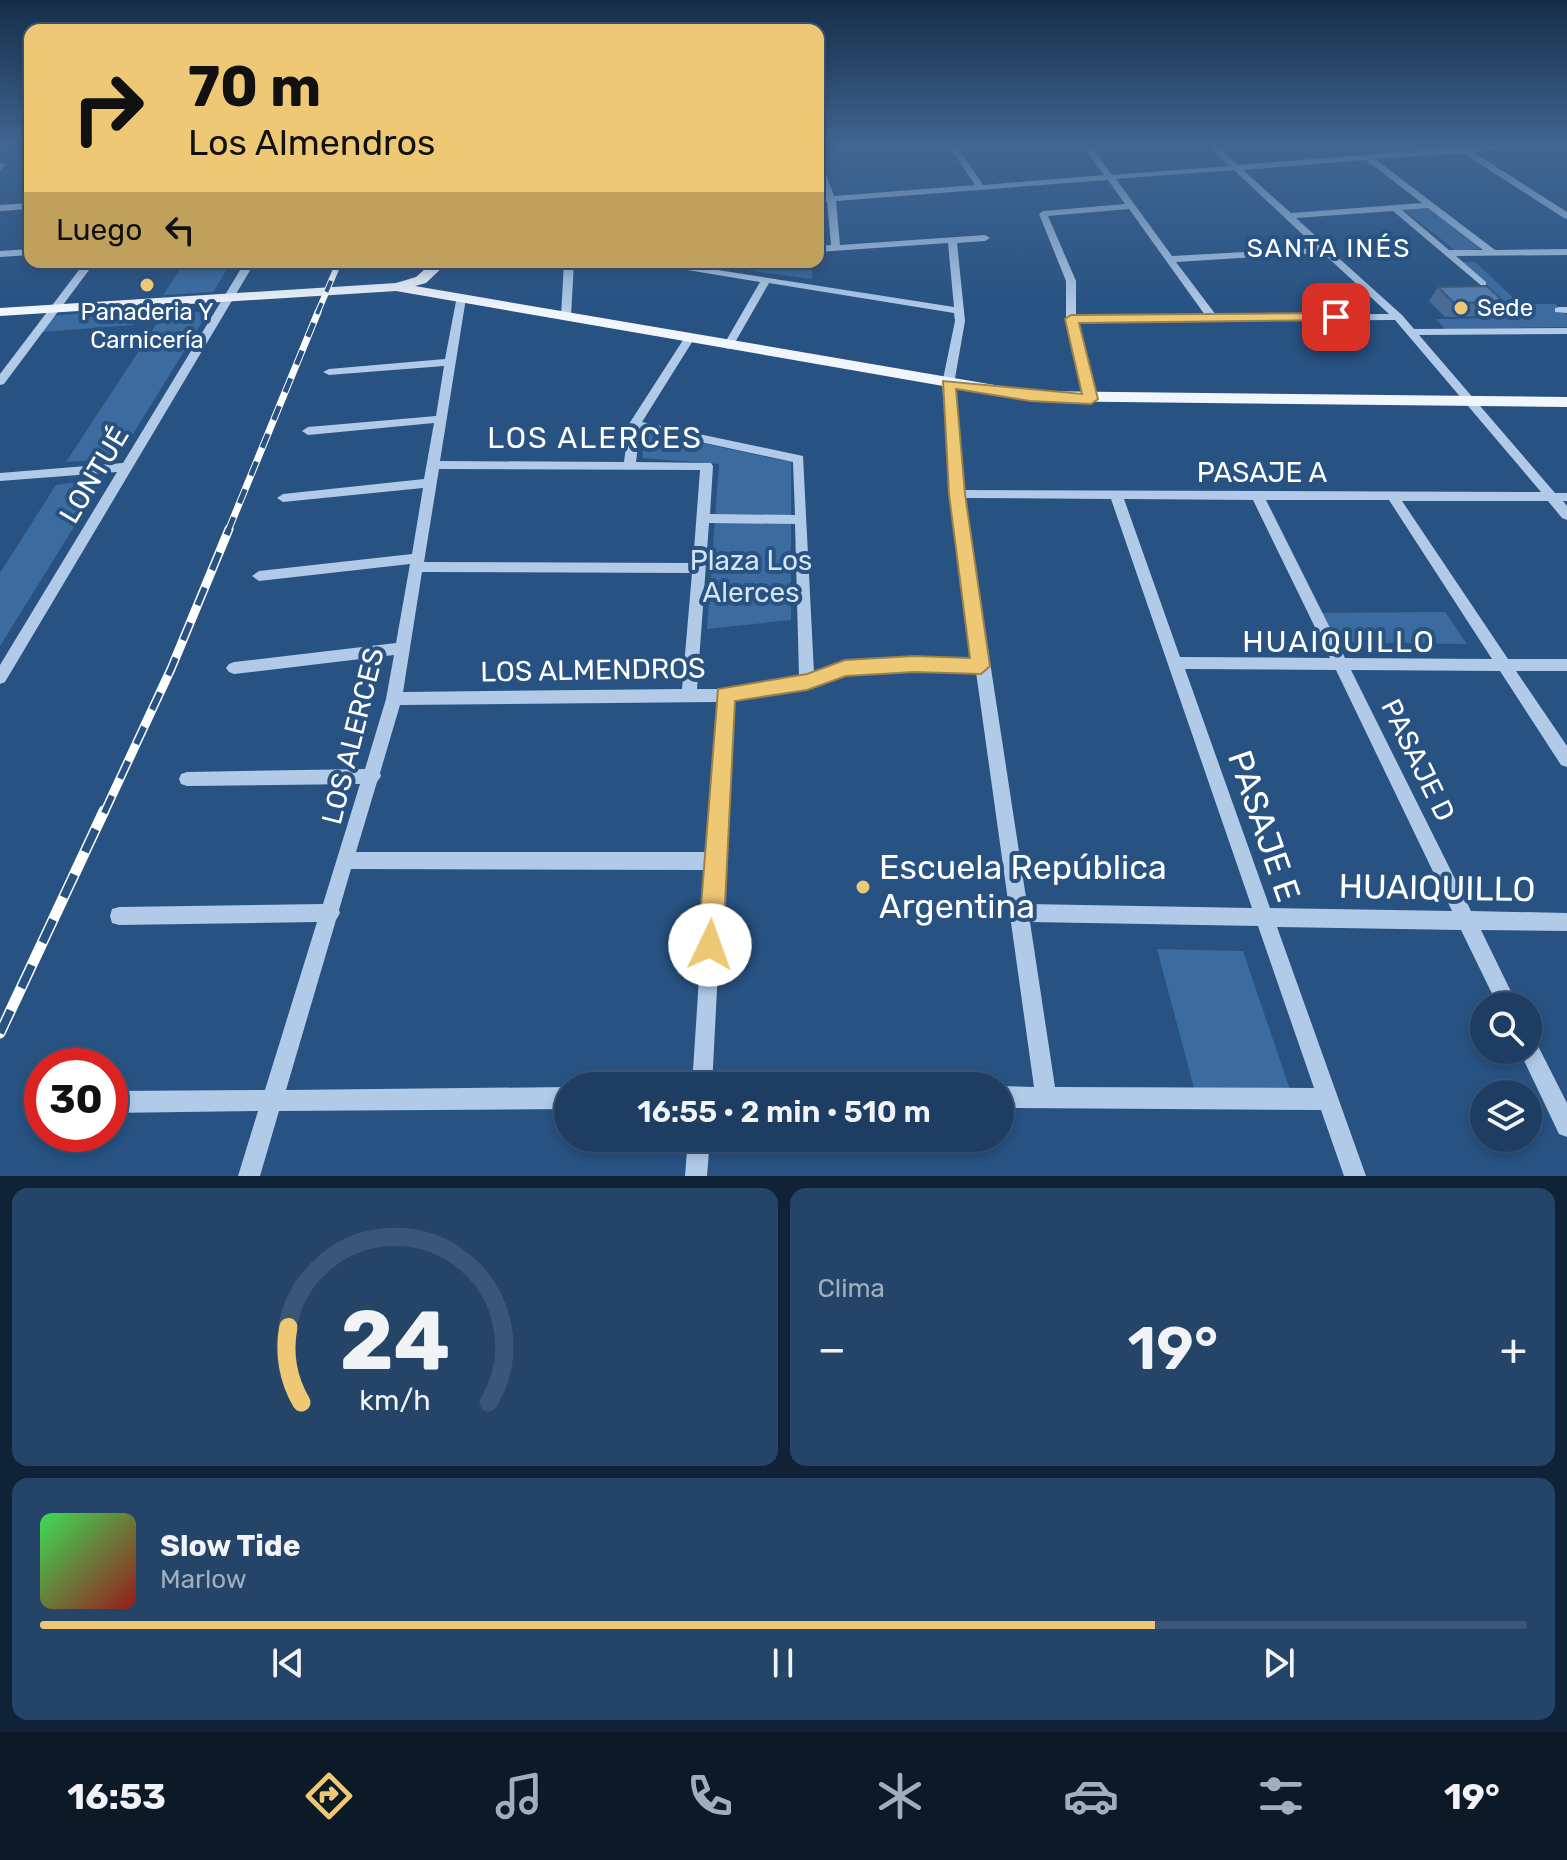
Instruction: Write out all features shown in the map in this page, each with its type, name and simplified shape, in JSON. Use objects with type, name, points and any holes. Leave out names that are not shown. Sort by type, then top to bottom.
[{"type":"main road","points":[[396,287],[421,280],[434,268]]},
{"type":"main road","points":[[435,293],[439,268]]},
{"type":"main road","points":[[0,312],[396,287],[1030,396],[1567,402]]},
{"type":"street","points":[[831,201],[836,248]]},
{"type":"street","points":[[1129,201],[1212,317]]},
{"type":"street","points":[[1274,201],[1412,332],[1567,515]]},
{"type":"street","points":[[1425,201],[1493,253]]},
{"type":"street","points":[[1543,201],[1567,216]]},
{"type":"street","points":[[1291,216],[1430,205]]},
{"type":"street","points":[[1091,399],[1071,319],[1069,273],[1043,214],[1133,206]]},
{"type":"street","points":[[0,208],[24,207]]},
{"type":"street","points":[[1394,207],[1483,284]]},
{"type":"street","points":[[824,249],[985,238]]},
{"type":"street","points":[[952,240],[959,332],[948,384],[957,494],[1046,1097]]},
{"type":"street","points":[[1171,259],[1329,250]]},
{"type":"street","points":[[0,254],[24,252]]},
{"type":"street","points":[[1447,253],[1567,252]]},
{"type":"street","points":[[0,382],[86,268]]},
{"type":"street","name":"LONTUÉ","points":[[0,678],[246,268]]},
{"type":"street","points":[[566,316],[569,268]]},
{"type":"street","points":[[693,268],[959,311]]},
{"type":"street","points":[[728,346],[766,280]]},
{"type":"street","name":"LOS ALERCES","points":[[249,1176],[394,699],[461,298]]},
{"type":"street","points":[[1071,319],[1398,317]]},
{"type":"street","points":[[1412,332],[1567,331]]},
{"type":"street","points":[[630,464],[635,424],[689,339]]},
{"type":"street","points":[[329,372],[448,362]]},
{"type":"street","points":[[308,431],[439,419]]},
{"type":"street","points":[[635,424],[799,459],[807,682]]},
{"type":"street","points":[[432,465],[707,466],[689,694]]},
{"type":"street","points":[[0,477],[127,467]]},
{"type":"street","points":[[283,498],[430,483]]},
{"type":"street","name":"PASAJE A","points":[[957,494],[1567,497]]},
{"type":"street","name":"PASAJE E","points":[[1116,495],[1355,1176]]},
{"type":"street","name":"PASAJE D","points":[[1258,496],[1501,992]]},
{"type":"street","points":[[1393,497],[1567,760]]},
{"type":"street","points":[[704,518],[801,520]]},
{"type":"street","points":[[259,576],[416,563],[699,568]]},
{"type":"street","points":[[234,668],[403,648]]},
{"type":"street","points":[[1175,663],[1567,665]]},
{"type":"street","name":"LOS ALMENDROS","points":[[394,699],[725,695],[807,682],[845,668],[914,664],[981,666]]},
{"type":"street","points":[[703,1072],[725,695]]},
{"type":"street","points":[[187,779],[373,776]]},
{"type":"street","points":[[347,860],[715,861]]},
{"type":"street","points":[[119,916],[331,913]]},
{"type":"street","name":"HUAIQUILLO","points":[[1018,913],[1567,922]]},
{"type":"street","points":[[1536,1064],[1567,1126]]},
{"type":"street","points":[[1014,1097],[1328,1099]]},
{"type":"street","points":[[128,1102],[554,1098]]},
{"type":"street","points":[[696,1176],[698,1152]]},
{"type":"green space","points":[[1428,208],[1481,249],[1456,251],[1404,210]]},
{"type":"green space","points":[[1463,262],[1475,262],[1520,304],[1555,304],[1567,315],[1567,327],[1445,329],[1436,319],[1500,318],[1469,286],[1487,285]]},
{"type":"green space","points":[[181,268],[227,268],[213,292],[163,295]]},
{"type":"green space","points":[[731,268],[813,268],[812,279]]},
{"type":"green space","points":[[144,308],[133,325],[41,332],[50,316]]},
{"type":"green space","points":[[209,311],[118,458],[66,462],[163,314]]},
{"type":"green space","name":"Plaza Los Alerces","points":[[643,431],[791,462],[791,620],[707,629],[719,464],[643,458]]},
{"type":"green space","points":[[105,477],[0,646],[0,573],[56,485]]},
{"type":"green space","points":[[1445,612],[1467,644],[1322,642],[1308,613]]},
{"type":"green space","points":[[1157,949],[1243,951],[1290,1090],[1194,1088]]},
{"type":"building","points":[[1487,286],[1504,302],[1454,303],[1438,287]]},
{"type":"railway","points":[[317,314],[336,268]]},
{"type":"railway","points":[[228,531],[318,312]]},
{"type":"railway","points":[[104,813],[171,669],[229,529]]},
{"type":"railway","points":[[0,1033],[104,811]]},
{"type":"place","name":"Panaderia Y Carnicería","points":[[147,285]]},
{"type":"place","name":"Sede","points":[[1461,308]]},
{"type":"place","name":"Escuela República Argentina","points":[[863,887]]},
{"type":"district","name":"SANTA INÉS","points":[[1329,248]]},
{"type":"district","name":"LOS ALERCES","points":[[595,438]]},
{"type":"district","name":"HUAIQUILLO","points":[[1339,642]]},
{"type":"route","points":[[710,945],[725,695],[807,682],[845,668],[914,664],[981,666],[957,494],[948,384],[1030,396],[1091,399],[1071,319],[1336,317]]}]
